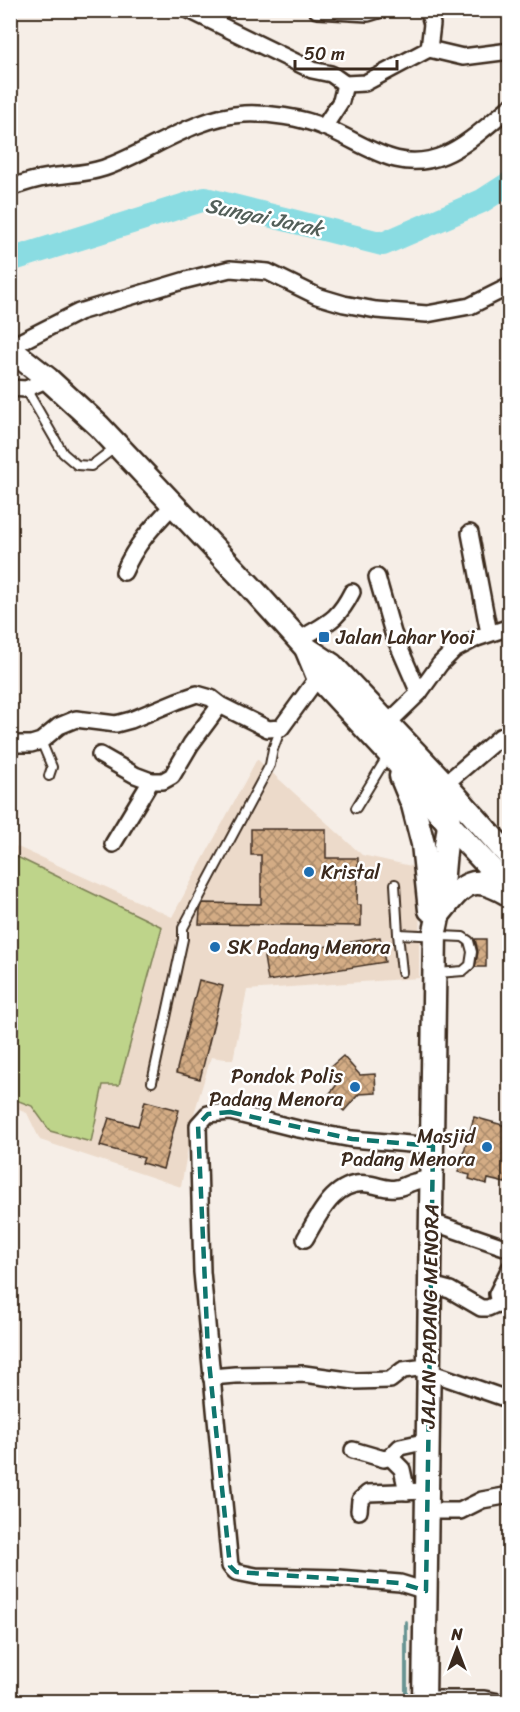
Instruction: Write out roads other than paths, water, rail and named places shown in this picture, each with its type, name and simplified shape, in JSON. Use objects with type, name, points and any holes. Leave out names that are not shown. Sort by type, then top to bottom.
[{"type":"main road","points":[[10,348],[48,379],[118,445],[302,644],[332,665],[387,724],[399,755],[423,844],[435,923]]},
{"type":"main road","points":[[302,644],[318,677],[443,800],[445,816],[510,889]]},
{"type":"main road","points":[[399,755],[445,784],[510,857]]},
{"type":"main road","points":[[445,816],[510,857]]},
{"type":"main road","name":"JALAN PADANG MENORA","points":[[424,1700],[426,1590],[421,1498],[428,1441],[435,923],[445,846],[445,816]]},
{"type":"main road","points":[[435,923],[460,888],[474,882],[490,884],[510,895]]},
{"type":"street","points":[[189,10],[312,70],[331,74],[345,84],[365,83],[429,49],[463,57],[510,51]]},
{"type":"street","points":[[317,10],[368,13],[378,10]]},
{"type":"street","points":[[428,10],[432,24],[429,49]]},
{"type":"street","points":[[324,127],[341,101],[345,84]]},
{"type":"street","points":[[10,188],[47,177],[90,172],[133,156],[164,139],[193,127],[243,114],[281,116],[324,127],[396,160],[412,163],[445,155],[463,144],[510,107]]},
{"type":"street","points":[[10,348],[79,312],[230,269],[268,272],[317,296],[344,304],[376,310],[427,314],[470,306],[510,286]]},
{"type":"street","points":[[10,388],[26,389],[48,379]]},
{"type":"street","points":[[124,573],[130,557],[146,534],[174,504]]},
{"type":"street","points":[[470,533],[489,633]]},
{"type":"street","points":[[377,577],[393,633],[419,693]]},
{"type":"street","points":[[302,644],[335,618],[344,608],[352,592]]},
{"type":"street","points":[[387,724],[419,693],[440,664],[454,650],[489,633],[510,627]]},
{"type":"street","points":[[10,744],[31,744],[41,741],[59,726],[76,719],[116,724],[149,714],[197,694],[211,698],[220,705],[268,729],[281,729],[318,677]]},
{"type":"street","points":[[100,755],[135,775],[151,781],[163,781],[172,776],[191,744],[220,705]]},
{"type":"street","points":[[445,784],[500,737],[510,733]]},
{"type":"street","points":[[113,844],[151,781]]},
{"type":"street","points":[[426,1590],[400,1583],[338,1578],[256,1576],[236,1572],[230,1566],[201,1272],[198,1125],[208,1114],[230,1112],[352,1139],[433,1146]]},
{"type":"street","points":[[305,1239],[318,1216],[337,1191],[353,1184],[368,1184],[384,1189],[399,1188],[432,1177]]},
{"type":"street","points":[[432,1222],[510,1249]]},
{"type":"street","points":[[431,1285],[450,1290],[481,1308],[504,1306],[497,1294],[510,1268]]},
{"type":"street","points":[[211,1377],[304,1374],[355,1381],[390,1380],[403,1370],[418,1368],[429,1374],[510,1400]]},
{"type":"street","points":[[353,1450],[384,1459],[390,1457],[400,1447],[428,1441]]},
{"type":"street","points":[[390,1457],[421,1498]]},
{"type":"street","points":[[359,1511],[360,1500],[368,1493],[421,1498],[460,1511],[482,1500],[510,1495]]},
{"type":"street","points":[[424,1700],[499,1701]]},
{"type":"lane","points":[[26,389],[63,453],[77,465],[92,466],[118,445]]},
{"type":"lane","points":[[152,1082],[183,939],[183,928],[270,765],[273,749],[281,729]]},
{"type":"lane","points":[[41,741],[52,767],[49,776]]},
{"type":"lane","points":[[357,808],[399,755]]},
{"type":"lane","points":[[395,884],[402,972]]},
{"type":"lane","points":[[398,934],[435,923],[469,941],[472,952],[470,965],[463,971],[434,974]]},
{"type":"waterway","name":"Sungai Jarak","points":[[10,260],[205,199],[383,244],[482,201],[510,183]]},
{"type":"waterway","points":[[406,1622],[406,1702]]},
{"type":"place","name":"Jalan Lahar Yooi","points":[[324,637]]},
{"type":"place","name":"Kristal","points":[[309,872]]},
{"type":"place","name":"SK Padang Menora","points":[[215,947]]},
{"type":"place","name":"Pondok Polis Padang Menora","points":[[355,1087]]},
{"type":"place","name":"Masjid Padang Menora","points":[[487,1147]]}]
